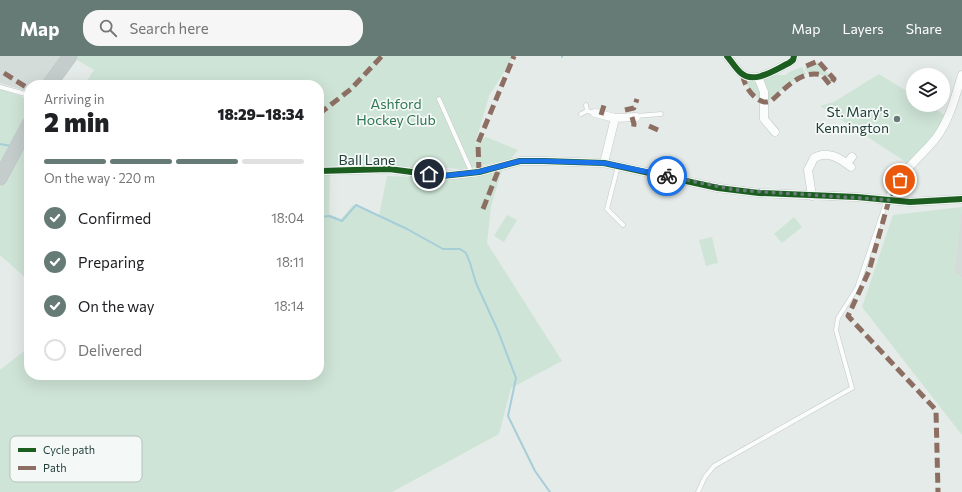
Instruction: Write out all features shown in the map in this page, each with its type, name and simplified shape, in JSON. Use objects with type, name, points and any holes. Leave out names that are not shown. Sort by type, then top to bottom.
[{"type":"highway","points":[[54,80],[70,56]]},
{"type":"highway","points":[[0,178],[24,134]]},
{"type":"street","points":[[727,56],[744,75],[752,78],[758,77],[792,62],[794,56]]},
{"type":"street","points":[[888,200],[897,183],[934,140],[944,125],[950,112],[962,75]]},
{"type":"street","points":[[758,77],[764,92],[764,120],[775,132]]},
{"type":"street","points":[[595,113],[615,118],[636,116]]},
{"type":"street","points":[[604,163],[615,118]]},
{"type":"street","points":[[812,196],[808,170],[814,158],[820,155],[830,155],[849,165],[852,156]]},
{"type":"street","name":"Ball Lane","points":[[324,171],[389,170],[442,176],[471,171],[478,172],[520,161],[604,163],[718,188],[759,193],[910,202],[962,198]]},
{"type":"lane","points":[[0,87],[24,94]]},
{"type":"lane","points":[[440,99],[471,171]]},
{"type":"lane","points":[[586,104],[586,111]]},
{"type":"lane","points":[[581,114],[586,111],[595,113]]},
{"type":"lane","points":[[636,116],[661,114]]},
{"type":"lane","points":[[618,166],[607,210],[623,225]]},
{"type":"lane","points":[[698,492],[705,477],[714,466],[852,388],[836,330],[838,318],[857,288],[888,200]]},
{"type":"shaded area","points":[[0,56],[63,56],[48,80],[24,80],[24,90],[0,83]]},
{"type":"shaded area","points":[[962,207],[962,278],[954,272]]},
{"type":"green space","name":"Ashford Hockey Club","points":[[76,56],[514,56],[489,96],[475,144],[486,137],[518,150],[511,159],[466,169],[366,165],[324,168],[324,80],[87,80],[94,70],[74,58]]},
{"type":"green space","points":[[818,62],[833,79],[830,83],[822,75],[807,72],[805,68]]},
{"type":"green space","points":[[802,67],[806,74],[789,84],[767,102],[761,79],[773,75],[786,75],[789,72]]},
{"type":"green space","points":[[879,74],[906,91],[906,112],[940,112],[946,116],[934,136],[909,164],[820,106],[834,102]]},
{"type":"green space","points":[[746,80],[756,81],[761,88],[760,101],[745,83]]},
{"type":"green space","points":[[0,89],[24,98],[24,124],[15,142],[0,164]]},
{"type":"green space","points":[[22,150],[24,151],[24,277],[0,255],[0,187]]},
{"type":"green space","points":[[502,170],[491,206],[487,243],[562,361],[511,388],[499,434],[392,492],[0,492],[0,370],[24,351],[24,380],[324,380],[324,174],[330,173],[329,214],[341,219],[353,205],[379,216],[387,176],[457,179]]},
{"type":"green space","points":[[962,207],[954,272],[962,278],[962,435],[862,307],[893,215]]},
{"type":"green space","points":[[507,215],[517,220],[504,242],[494,236]]},
{"type":"green space","points":[[794,217],[802,227],[782,243],[774,234]]},
{"type":"green space","points":[[712,237],[718,263],[706,266],[699,240]]},
{"type":"waterway","points":[[0,144],[11,146]]},
{"type":"waterway","points":[[324,216],[329,216],[342,221],[356,205],[407,229],[443,249],[460,249],[466,253],[476,283],[498,331],[516,378],[508,416],[535,471],[550,492]]},
{"type":"marked path","points":[[324,110],[351,89],[382,56]]},
{"type":"marked path","points":[[479,172],[478,143],[514,56]]},
{"type":"marked path","points":[[743,75],[748,90],[756,98],[766,102],[771,101],[800,77],[814,74],[822,75],[830,85],[834,79],[818,61],[804,67]]},
{"type":"marked path","points":[[4,73],[24,86]]},
{"type":"marked path","points":[[625,110],[634,108],[637,99]]},
{"type":"marked path","points":[[601,115],[605,102]]},
{"type":"marked path","points":[[632,117],[634,124],[633,131]]},
{"type":"marked path","points":[[649,126],[658,130]]},
{"type":"marked path","points":[[483,209],[500,166]]},
{"type":"marked path","points":[[889,200],[869,271],[848,316],[936,410],[938,492]]},
{"type":"cycle path","points":[[727,56],[741,73],[752,77],[765,75],[778,69],[793,60],[794,56]]},
{"type":"cycle path","points":[[324,171],[389,169],[442,176],[479,172],[520,161],[604,163],[718,188],[759,193],[857,197],[910,202],[962,199]]},
{"type":"way so far","points":[[667,176],[718,188],[759,193],[880,198],[889,200],[895,186],[900,180]]},
{"type":"place","name":"St. Mary's Kennington","points":[[897,119]]},
{"type":"route","points":[[429,174],[442,176],[471,171],[478,172],[520,161],[543,161],[604,163],[667,176]]}]
